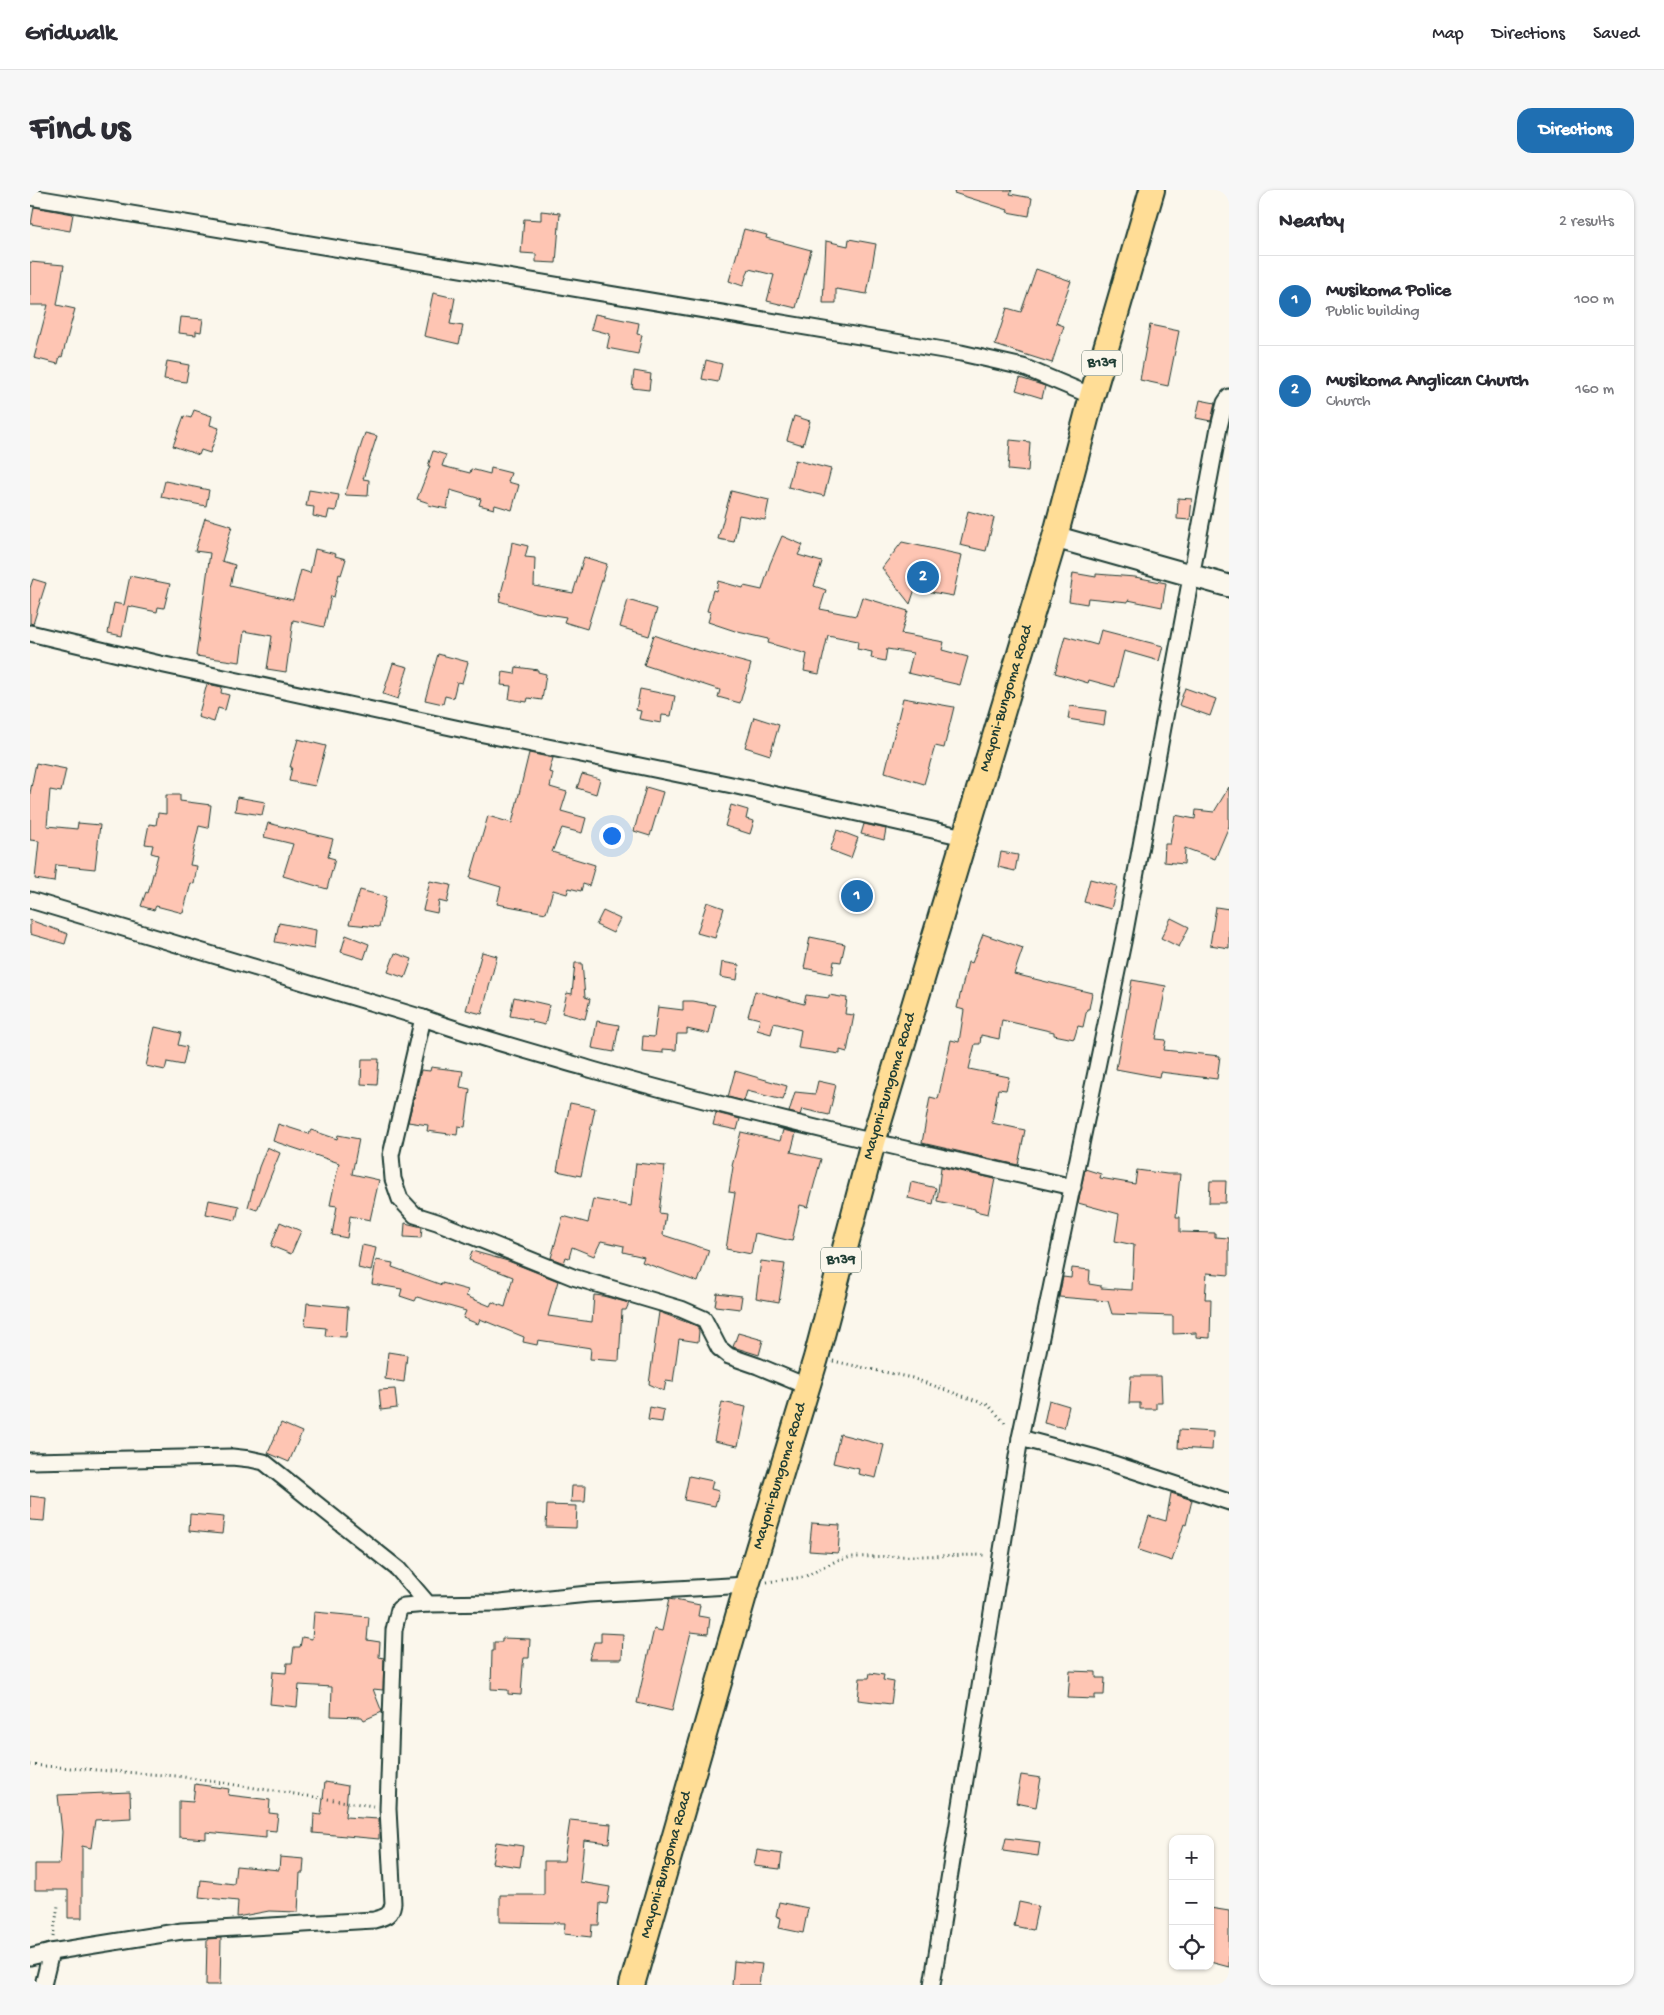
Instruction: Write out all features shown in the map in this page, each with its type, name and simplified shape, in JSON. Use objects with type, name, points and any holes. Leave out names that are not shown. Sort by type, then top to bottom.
[{"type":"main road","name":"Mayoni-Bungoma Road","points":[[632,1985],[747,1585],[816,1358],[873,1142],[1055,537],[1092,396],[1152,190]]},
{"type":"street","points":[[30,198],[961,353],[1024,367],[1092,396]]},
{"type":"street","points":[[932,1985],[1020,1438],[1124,942],[1218,428],[1225,403],[1229,397]]},
{"type":"street","points":[[1055,537],[1229,586]]},
{"type":"street","points":[[30,633],[207,674],[703,779],[964,837]]},
{"type":"street","points":[[30,900],[424,1018],[469,1034],[678,1094],[873,1142],[1073,1187]]},
{"type":"street","points":[[424,1018],[391,1155],[393,1178],[400,1199],[415,1216],[437,1222],[573,1277],[681,1309],[704,1319],[718,1348],[729,1356],[806,1386]]},
{"type":"street","points":[[1020,1438],[1096,1458],[1229,1502]]},
{"type":"street","points":[[30,1461],[232,1457],[264,1462],[398,1569],[428,1604]]},
{"type":"street","points":[[30,1957],[182,1931],[374,1920],[390,1914],[393,1903],[388,1809],[394,1630],[399,1609],[404,1606],[500,1603],[588,1594],[747,1585]]},
{"type":"street","points":[[42,1985],[51,1952]]},
{"type":"path","points":[[816,1358],[912,1378],[988,1405],[1020,1438]]},
{"type":"path","points":[[747,1585],[804,1578],[836,1562],[851,1558],[1000,1555]]},
{"type":"path","points":[[30,1765],[177,1776],[388,1809]]},
{"type":"path","points":[[51,1952],[58,1906]]},
{"type":"building","points":[[955,190],[1012,190],[1010,194],[1032,198],[1029,216],[1007,212],[1008,210],[954,193]]},
{"type":"building","points":[[34,207],[73,214],[70,231],[31,224]]},
{"type":"building","points":[[541,211],[560,213],[556,263],[536,262],[536,254],[521,253],[524,219],[541,220]]},
{"type":"building","points":[[744,229],[767,235],[766,238],[811,250],[796,308],[767,301],[774,275],[749,269],[743,286],[729,281]]},
{"type":"building","points":[[849,239],[876,244],[867,294],[836,289],[836,303],[823,303],[826,241],[848,246]]},
{"type":"building","points":[[30,262],[64,265],[57,305],[75,309],[62,357],[60,356],[58,364],[34,358],[48,305],[30,305]]},
{"type":"building","points":[[1036,269],[1071,281],[1056,323],[1064,326],[1052,363],[995,345],[1007,308],[1021,312]]},
{"type":"building","points":[[433,293],[455,298],[450,324],[463,326],[459,344],[424,336]]},
{"type":"building","points":[[595,314],[639,323],[637,334],[642,335],[638,354],[607,348],[610,334],[591,329]]},
{"type":"building","points":[[181,317],[203,319],[201,332],[196,331],[196,335],[179,333]]},
{"type":"building","points":[[1150,325],[1179,331],[1168,386],[1140,380]]},
{"type":"building","points":[[706,360],[722,364],[718,382],[702,379]]},
{"type":"building","points":[[167,361],[189,365],[186,382],[164,379]]},
{"type":"building","points":[[634,371],[651,374],[649,390],[632,388]]},
{"type":"building","points":[[1020,378],[1045,386],[1042,398],[1016,390]]},
{"type":"building","points":[[1200,400],[1215,403],[1211,421],[1196,418]]},
{"type":"building","points":[[194,410],[212,416],[210,425],[219,428],[210,453],[201,450],[199,455],[173,446],[184,416],[191,418]]},
{"type":"building","points":[[794,416],[810,421],[803,445],[787,440]]},
{"type":"building","points":[[365,433],[377,436],[363,479],[369,480],[368,496],[345,495]]},
{"type":"building","points":[[1010,440],[1030,442],[1028,472],[1008,470]]},
{"type":"building","points":[[433,451],[446,455],[442,466],[470,473],[471,469],[490,474],[491,468],[511,473],[508,482],[519,485],[512,510],[495,505],[494,509],[479,505],[481,499],[450,490],[447,509],[428,505],[429,503],[417,499],[430,466],[428,466]]},
{"type":"building","points":[[795,460],[831,469],[824,496],[788,487]]},
{"type":"building","points":[[165,481],[209,490],[206,506],[161,497]]},
{"type":"building","points":[[309,490],[339,495],[336,511],[329,510],[327,519],[313,516],[314,507],[306,506]]},
{"type":"building","points":[[731,491],[769,500],[765,520],[739,515],[734,542],[718,539]]},
{"type":"building","points":[[1178,498],[1192,499],[1190,520],[1177,519]]},
{"type":"building","points":[[968,511],[994,518],[986,551],[960,545]]},
{"type":"building","points":[[205,518],[232,526],[222,561],[235,565],[230,586],[293,600],[301,570],[310,573],[315,549],[336,554],[335,556],[346,559],[341,575],[339,574],[334,597],[331,596],[324,627],[293,620],[286,672],[267,669],[272,636],[244,631],[240,662],[196,656],[210,553],[195,551]]},
{"type":"building","points":[[782,536],[803,545],[798,555],[822,562],[814,586],[826,590],[820,609],[856,616],[862,597],[908,611],[901,634],[944,642],[942,650],[968,657],[960,685],[908,673],[913,653],[887,649],[885,661],[871,658],[872,652],[857,649],[858,641],[828,635],[819,674],[804,671],[807,654],[768,643],[769,639],[738,632],[708,622],[711,612],[707,611],[713,590],[716,591],[718,581],[743,588],[744,586],[762,590],[770,564]]},
{"type":"building","points":[[512,542],[528,546],[525,557],[535,558],[534,586],[573,593],[584,557],[607,564],[587,629],[564,622],[566,617],[535,612],[499,601]]},
{"type":"building","points":[[902,542],[962,555],[953,596],[915,589],[910,604],[882,568]]},
{"type":"building","points":[[1073,573],[1096,577],[1096,574],[1135,577],[1166,583],[1162,607],[1128,600],[1128,602],[1088,598],[1087,604],[1069,601]]},
{"type":"building","points":[[130,576],[170,584],[164,608],[158,607],[157,612],[128,606],[122,636],[108,633],[114,603],[124,605]]},
{"type":"building","points":[[33,579],[46,583],[33,624],[30,623],[30,588]]},
{"type":"building","points":[[628,600],[657,609],[649,636],[620,627]]},
{"type":"building","points":[[1101,630],[1163,646],[1159,661],[1124,651],[1115,687],[1089,680],[1088,683],[1055,673],[1065,636],[1097,645]]},
{"type":"building","points":[[654,635],[694,649],[751,664],[740,703],[718,697],[720,690],[644,665]]},
{"type":"building","points":[[438,654],[468,662],[462,683],[457,682],[453,698],[445,696],[443,704],[425,700]]},
{"type":"building","points":[[393,663],[408,667],[398,699],[383,694]]},
{"type":"building","points":[[516,667],[538,670],[538,672],[546,674],[542,700],[528,698],[527,702],[509,699],[511,686],[501,685],[503,672],[515,674]]},
{"type":"building","points":[[207,684],[222,687],[221,693],[229,695],[225,710],[218,708],[214,722],[198,717]]},
{"type":"building","points":[[1185,688],[1216,699],[1210,716],[1179,705]]},
{"type":"building","points":[[640,689],[675,696],[671,716],[662,715],[661,723],[639,719],[641,711],[636,710]]},
{"type":"building","points":[[903,698],[954,707],[944,748],[935,746],[924,784],[885,772]]},
{"type":"building","points":[[1070,706],[1106,711],[1104,725],[1068,719]]},
{"type":"building","points":[[754,717],[779,725],[770,755],[745,747]]},
{"type":"building","points":[[298,739],[326,746],[315,786],[289,781],[292,767],[290,767]]},
{"type":"building","points":[[529,753],[553,758],[549,772],[553,773],[550,787],[567,792],[561,811],[586,818],[582,833],[562,828],[552,852],[595,865],[589,886],[583,884],[581,891],[569,888],[567,894],[553,890],[546,913],[497,904],[501,887],[470,878],[488,816],[512,823]]},
{"type":"building","points":[[36,763],[66,769],[61,792],[50,790],[47,826],[77,829],[78,823],[100,825],[95,869],[56,865],[54,882],[35,879],[39,841],[30,840],[30,793]]},
{"type":"building","points":[[582,774],[600,779],[596,794],[577,788]]},
{"type":"building","points":[[646,787],[663,792],[650,836],[634,831]]},
{"type":"building","points":[[1229,787],[1229,826],[1215,859],[1185,848],[1184,864],[1164,862],[1165,844],[1170,844],[1175,815],[1195,819],[1196,810],[1214,812]]},
{"type":"building","points":[[166,795],[180,795],[180,801],[211,805],[208,828],[199,826],[190,865],[197,866],[194,884],[191,883],[183,913],[156,906],[154,910],[141,906],[146,892],[148,893],[158,855],[151,853],[153,845],[145,844],[149,824],[156,825],[158,813],[166,814]]},
{"type":"building","points":[[237,797],[265,802],[262,815],[235,811]]},
{"type":"building","points":[[731,805],[748,810],[746,819],[754,821],[750,834],[725,826]]},
{"type":"building","points":[[268,823],[333,839],[328,857],[335,859],[327,889],[283,876],[293,844],[264,837]]},
{"type":"building","points":[[864,824],[886,829],[884,840],[861,834]]},
{"type":"building","points":[[837,830],[858,838],[851,858],[830,850]]},
{"type":"building","points":[[1001,852],[1018,855],[1015,871],[998,867]]},
{"type":"building","points":[[1090,879],[1117,886],[1111,909],[1084,902]]},
{"type":"building","points":[[430,881],[451,885],[447,903],[439,901],[437,913],[423,910]]},
{"type":"building","points":[[360,890],[386,897],[379,927],[349,924]]},
{"type":"building","points":[[707,902],[724,908],[715,938],[697,933]]},
{"type":"building","points":[[1216,907],[1229,909],[1229,948],[1210,945]]},
{"type":"building","points":[[603,911],[620,919],[613,933],[596,925]]},
{"type":"building","points":[[1171,918],[1189,927],[1179,947],[1161,938]]},
{"type":"building","points":[[30,920],[68,934],[65,944],[30,934]]},
{"type":"building","points":[[279,923],[316,930],[314,949],[275,942]]},
{"type":"building","points":[[983,934],[1023,948],[1014,974],[1092,993],[1083,1027],[1078,1026],[1074,1039],[1054,1035],[1054,1032],[1002,1020],[999,1039],[981,1035],[980,1044],[975,1044],[969,1069],[1009,1077],[1006,1090],[998,1089],[992,1123],[1025,1130],[1018,1165],[922,1143],[930,1097],[938,1099],[951,1040],[959,1042],[964,1010],[957,1008],[968,962],[972,963]]},
{"type":"building","points":[[346,935],[369,944],[364,959],[341,952]]},
{"type":"building","points":[[810,937],[845,944],[841,962],[834,961],[832,974],[804,968]]},
{"type":"building","points":[[482,952],[497,956],[482,1014],[466,1010]]},
{"type":"building","points":[[395,953],[412,959],[405,978],[388,972]]},
{"type":"building","points":[[722,962],[739,965],[737,980],[720,977]]},
{"type":"building","points":[[575,963],[582,963],[585,997],[590,999],[585,1019],[562,1013],[567,993],[572,994]]},
{"type":"building","points":[[1132,980],[1166,986],[1156,1039],[1166,1040],[1164,1050],[1220,1056],[1217,1079],[1160,1072],[1159,1077],[1116,1069]]},
{"type":"building","points":[[755,991],[804,1004],[806,995],[829,998],[829,995],[847,998],[845,1014],[854,1015],[847,1052],[840,1050],[840,1054],[798,1048],[801,1030],[774,1023],[771,1034],[757,1030],[760,1019],[748,1016]]},
{"type":"building","points":[[514,997],[549,1005],[545,1025],[532,1022],[533,1020],[510,1016]]},
{"type":"building","points":[[683,1001],[715,1005],[709,1034],[687,1029],[687,1034],[677,1034],[676,1050],[663,1049],[663,1053],[642,1051],[643,1036],[654,1037],[658,1007],[683,1010]]},
{"type":"building","points":[[597,1021],[619,1025],[614,1052],[592,1048]]},
{"type":"building","points":[[155,1027],[181,1033],[178,1045],[187,1047],[183,1065],[167,1062],[165,1070],[146,1066]]},
{"type":"building","points":[[362,1059],[379,1059],[377,1085],[361,1084]]},
{"type":"building","points":[[431,1067],[463,1071],[460,1087],[470,1089],[465,1127],[458,1126],[457,1135],[427,1131],[428,1125],[408,1122],[421,1070],[430,1071]]},
{"type":"building","points":[[735,1071],[787,1086],[783,1100],[747,1091],[744,1101],[728,1097]]},
{"type":"building","points":[[818,1081],[836,1085],[829,1115],[802,1109],[800,1115],[789,1112],[795,1092],[815,1094]]},
{"type":"building","points":[[570,1103],[595,1108],[581,1176],[557,1171]]},
{"type":"building","points":[[716,1113],[740,1119],[737,1130],[713,1125]]},
{"type":"building","points":[[278,1124],[309,1134],[311,1130],[337,1139],[338,1135],[359,1139],[352,1174],[379,1180],[370,1220],[350,1216],[347,1238],[332,1235],[337,1206],[330,1205],[339,1163],[273,1141]]},
{"type":"building","points":[[783,1130],[796,1133],[791,1152],[821,1159],[808,1207],[800,1205],[792,1241],[755,1233],[751,1254],[726,1249],[735,1193],[729,1192],[732,1166],[741,1132],[780,1141]]},
{"type":"building","points":[[267,1147],[280,1153],[257,1210],[248,1207],[259,1167]]},
{"type":"building","points":[[636,1163],[665,1166],[659,1213],[666,1214],[663,1235],[709,1250],[698,1282],[642,1262],[644,1257],[623,1252],[624,1246],[601,1241],[594,1256],[572,1247],[569,1258],[566,1257],[564,1263],[551,1258],[563,1216],[588,1223],[593,1199],[631,1206]]},
{"type":"building","points":[[941,1167],[995,1179],[988,1214],[975,1211],[975,1209],[937,1201]]},
{"type":"building","points":[[1085,1169],[1101,1174],[1100,1178],[1135,1184],[1137,1170],[1180,1174],[1176,1217],[1180,1217],[1180,1232],[1215,1233],[1215,1237],[1229,1238],[1229,1275],[1207,1273],[1205,1299],[1211,1299],[1210,1338],[1196,1337],[1196,1333],[1173,1334],[1173,1316],[1112,1314],[1108,1301],[1059,1297],[1063,1277],[1071,1278],[1072,1268],[1090,1270],[1089,1284],[1101,1286],[1101,1288],[1132,1290],[1134,1245],[1115,1241],[1119,1214],[1078,1203]]},
{"type":"building","points":[[1210,1181],[1226,1181],[1225,1203],[1209,1203]]},
{"type":"building","points":[[911,1182],[936,1188],[933,1204],[908,1198]]},
{"type":"building","points":[[209,1200],[239,1206],[236,1220],[206,1214]]},
{"type":"building","points":[[280,1222],[301,1231],[291,1254],[271,1246]]},
{"type":"building","points":[[405,1223],[422,1227],[421,1238],[404,1237]]},
{"type":"building","points":[[362,1245],[376,1248],[371,1271],[358,1268]]},
{"type":"building","points":[[472,1251],[508,1261],[558,1281],[548,1316],[592,1322],[594,1295],[629,1303],[626,1310],[622,1310],[619,1361],[590,1359],[591,1348],[538,1340],[537,1345],[523,1342],[524,1337],[480,1319],[478,1324],[463,1318],[466,1311],[417,1297],[415,1301],[400,1296],[402,1289],[372,1284],[376,1260],[393,1263],[392,1267],[442,1285],[442,1283],[468,1290],[466,1296],[490,1306],[492,1302],[505,1307],[513,1277],[469,1260]]},
{"type":"building","points":[[761,1261],[785,1264],[779,1302],[756,1298]]},
{"type":"building","points":[[717,1293],[742,1296],[740,1309],[715,1306]]},
{"type":"building","points":[[307,1303],[348,1307],[346,1337],[325,1336],[326,1328],[305,1326]]},
{"type":"building","points":[[659,1312],[697,1326],[699,1331],[698,1342],[679,1339],[673,1382],[666,1381],[664,1391],[649,1384]]},
{"type":"building","points":[[738,1333],[763,1340],[759,1355],[733,1347]]},
{"type":"building","points":[[388,1352],[407,1355],[404,1382],[385,1379]]},
{"type":"building","points":[[1131,1376],[1161,1376],[1162,1402],[1156,1402],[1156,1409],[1140,1409],[1140,1403],[1129,1403]]},
{"type":"building","points":[[395,1389],[397,1408],[381,1410],[379,1390]]},
{"type":"building","points":[[1049,1400],[1069,1406],[1064,1428],[1044,1423]]},
{"type":"building","points":[[722,1402],[746,1407],[738,1446],[714,1441]]},
{"type":"building","points":[[650,1407],[664,1410],[662,1422],[648,1420]]},
{"type":"building","points":[[281,1423],[302,1432],[289,1462],[268,1453]]},
{"type":"building","points":[[1179,1430],[1213,1432],[1212,1450],[1178,1448]]},
{"type":"building","points":[[840,1434],[884,1445],[876,1478],[858,1474],[859,1469],[833,1463]]},
{"type":"building","points":[[689,1476],[713,1481],[711,1489],[719,1491],[715,1506],[684,1500]]},
{"type":"building","points":[[572,1486],[586,1486],[585,1502],[571,1502]]},
{"type":"building","points":[[1171,1493],[1192,1500],[1186,1525],[1184,1524],[1172,1561],[1138,1550],[1149,1516],[1166,1521]]},
{"type":"building","points":[[30,1496],[46,1498],[44,1521],[30,1520]]},
{"type":"building","points":[[547,1505],[577,1506],[576,1528],[546,1527]]},
{"type":"building","points":[[190,1514],[224,1517],[222,1534],[189,1531]]},
{"type":"building","points":[[812,1523],[840,1525],[838,1553],[809,1551]]},
{"type":"building","points":[[669,1599],[700,1605],[698,1616],[710,1618],[708,1634],[691,1632],[672,1711],[637,1703],[654,1629],[662,1631]]},
{"type":"building","points":[[314,1612],[369,1617],[367,1640],[380,1642],[379,1657],[384,1658],[383,1690],[373,1689],[382,1712],[364,1720],[362,1717],[331,1716],[332,1687],[299,1685],[297,1707],[270,1704],[273,1672],[286,1673],[287,1663],[292,1663],[294,1647],[300,1647],[302,1637],[312,1639]]},
{"type":"building","points":[[601,1633],[623,1634],[622,1659],[589,1659],[594,1642],[601,1642]]},
{"type":"building","points":[[502,1638],[530,1639],[529,1658],[524,1658],[521,1695],[508,1694],[508,1690],[491,1689],[492,1651],[494,1651],[494,1642],[502,1642]]},
{"type":"building","points":[[1070,1671],[1096,1672],[1096,1678],[1105,1678],[1104,1695],[1095,1695],[1095,1699],[1068,1698]]},
{"type":"building","points":[[870,1673],[884,1675],[883,1680],[894,1682],[891,1704],[858,1700],[860,1678],[869,1678]]},
{"type":"building","points":[[1021,1775],[1041,1778],[1036,1807],[1016,1803]]},
{"type":"building","points":[[325,1782],[348,1786],[345,1817],[379,1819],[379,1839],[313,1833],[314,1814],[321,1815]]},
{"type":"building","points":[[195,1784],[229,1789],[228,1795],[270,1800],[269,1813],[278,1814],[276,1831],[266,1830],[266,1838],[206,1832],[206,1839],[179,1837],[179,1801],[193,1802]]},
{"type":"building","points":[[130,1792],[131,1818],[95,1820],[91,1848],[82,1846],[82,1918],[68,1918],[68,1890],[35,1890],[35,1864],[60,1864],[62,1832],[58,1795]]},
{"type":"building","points":[[570,1820],[611,1824],[609,1843],[584,1840],[580,1882],[610,1887],[607,1904],[600,1903],[599,1925],[592,1925],[591,1937],[564,1934],[565,1923],[500,1922],[500,1895],[544,1895],[544,1861],[564,1861]]},
{"type":"building","points":[[1006,1838],[1040,1842],[1038,1856],[1003,1851]]},
{"type":"building","points":[[496,1842],[523,1846],[520,1867],[492,1863]]},
{"type":"building","points":[[757,1850],[782,1854],[780,1869],[754,1866]]},
{"type":"building","points":[[280,1857],[304,1859],[303,1873],[300,1873],[298,1912],[269,1911],[237,1917],[238,1901],[199,1897],[201,1880],[234,1884],[236,1866],[279,1870]]},
{"type":"building","points":[[779,1902],[808,1908],[803,1933],[779,1928],[781,1918],[776,1916]]},
{"type":"building","points":[[1019,1902],[1038,1906],[1033,1930],[1014,1926]]},
{"type":"building","points":[[1214,1909],[1229,1911],[1229,1967],[1214,1963]]},
{"type":"building","points":[[221,1938],[220,1985],[206,1985],[207,1939]]},
{"type":"building","points":[[734,1961],[762,1964],[759,1985],[732,1985]]},
{"type":"place","name":"Musikoma Anglican Church","points":[[923,577]]},
{"type":"place","name":"Musikoma Police","points":[[857,896]]}]
